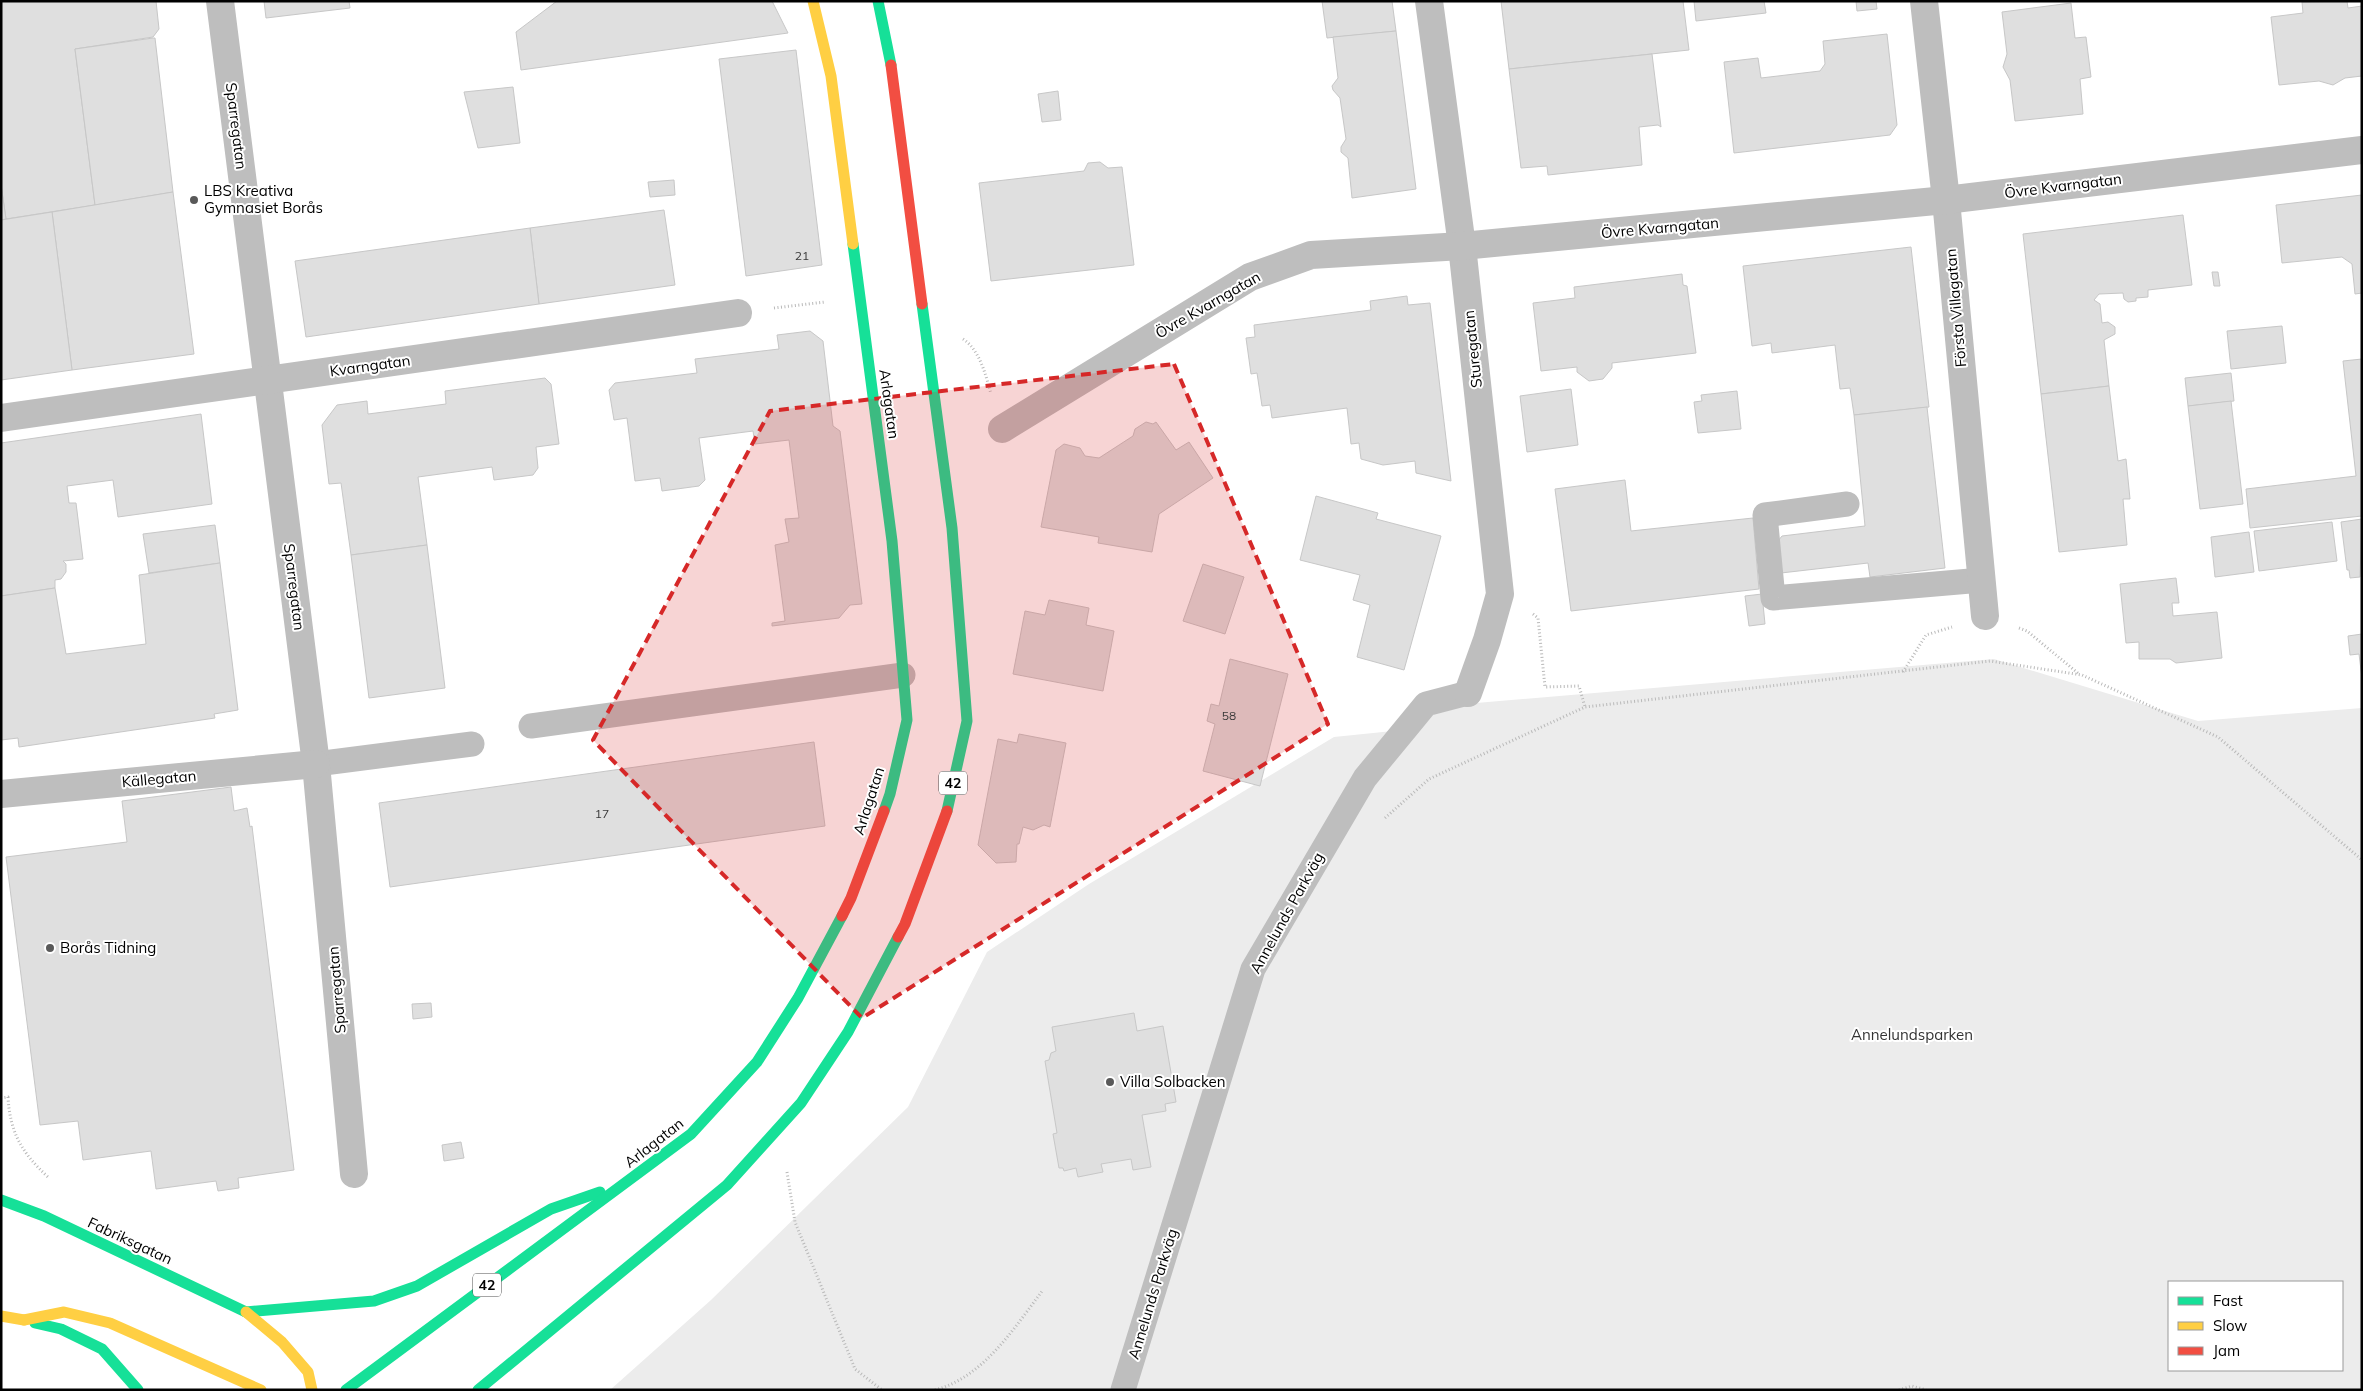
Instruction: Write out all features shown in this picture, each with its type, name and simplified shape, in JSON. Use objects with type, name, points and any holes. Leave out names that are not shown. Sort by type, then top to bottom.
[{"type":"main road","name":"Arlagatan","points":[[346,1390],[691,1134],[757,1062],[798,998],[851,898],[890,794],[907,720],[892,541],[831,76],[813,1]]},
{"type":"main road","name":"42","points":[[478,1390],[727,1185],[801,1103],[848,1032],[905,924],[947,811],[967,721],[952,528],[890,58],[878,1]]},
{"type":"main road","points":[[246,1312],[374,1301],[416,1286],[551,1209],[629,1181]]},
{"type":"main road","name":"Fabriksgatan","points":[[1,1200],[44,1216],[246,1312],[282,1342],[308,1372],[312,1390]]},
{"type":"main road","points":[[24,1320],[64,1312],[110,1323],[261,1390]]},
{"type":"main road","points":[[1,1316],[61,1329],[102,1349],[138,1390]]},
{"type":"street","name":"Sparregatan","points":[[220,1],[316,764],[354,1174]]},
{"type":"street","name":"Sturegatan","points":[[1429,1],[1462,246],[1500,594],[1487,640],[1468,693]]},
{"type":"street","name":"Första Villagatan","points":[[1924,1],[1946,200],[1985,616]]},
{"type":"street","name":"Övre Kvarngatan","points":[[1002,429],[1250,278],[1311,255],[1462,246],[1946,200],[2362,150]]},
{"type":"street","name":"Kvarngatan","points":[[1,418],[738,312]]},
{"type":"street","name":"Källegatan","points":[[1,794],[316,764]]},
{"type":"lane","points":[[1847,504],[1765,515],[1773,598],[1982,580]]},
{"type":"lane","points":[[531,726],[903,675]]},
{"type":"lane","name":"Annelunds Parkväg","points":[[1123,1390],[1253,969],[1365,778],[1426,704],[1468,693]]},
{"type":"lane","points":[[316,764],[472,744]]},
{"type":"path","points":[[738,312],[834,301]]},
{"type":"path","points":[[1903,672],[1926,635],[1985,616],[2027,631],[2080,675]]},
{"type":"path","points":[[1538,618],[1545,687],[1579,686],[1585,707]]},
{"type":"path","points":[[1384,818],[1429,779],[1585,707],[1990,661],[2080,675],[2218,736],[2362,860]]},
{"type":"path","points":[[1,1098],[8,1097],[9,1117],[17,1140],[34,1164],[53,1181]]},
{"type":"path","points":[[780,1127],[798,1231],[855,1369],[882,1390]]},
{"type":"path","points":[[935,1390],[951,1386],[991,1356],[1044,1290]]},
{"type":"path","points":[[1900,1390],[1912,1386],[1926,1390]]},
{"type":"highlighted area","points":[[1174,364],[1328,724],[862,1018],[593,740],[770,411]]},
{"type":"green space","name":"Annelundsparken","points":[[1994,659],[2198,721],[2362,708],[2362,1390],[610,1390],[711,1300],[908,1107],[987,952],[1089,884],[1334,737],[1422,728],[1441,706]]},
{"type":"building","points":[[1,1],[156,1],[159,29],[153,37],[75,49],[95,205],[6,219],[1,185]]},
{"type":"building","points":[[264,1],[349,1],[350,8],[266,18]]},
{"type":"building","points":[[557,1],[772,1],[788,33],[521,70],[516,32]]},
{"type":"building","points":[[1322,1],[1392,1],[1396,31],[1327,38]]},
{"type":"building","points":[[1501,1],[1683,1],[1689,50],[1509,69]]},
{"type":"building","points":[[1694,1],[1764,1],[1766,13],[1696,21]]},
{"type":"building","points":[[1856,1],[1876,1],[1877,9],[1857,11]]},
{"type":"building","points":[[2347,1],[2348,8],[2362,6],[2362,76],[2345,78],[2333,85],[2319,81],[2279,85],[2271,17],[2303,13],[2302,2]]},
{"type":"building","points":[[2071,3],[2075,38],[2086,37],[2091,77],[2080,79],[2083,114],[2015,121],[2010,80],[2003,67],[2007,54],[2002,12]]},
{"type":"building","points":[[1396,31],[1416,189],[1352,198],[1348,158],[1341,152],[1341,147],[1346,139],[1340,98],[1332,86],[1338,78],[1333,37]]},
{"type":"building","points":[[1887,34],[1897,125],[1890,135],[1734,153],[1724,62],[1758,58],[1761,78],[1820,71],[1825,64],[1823,41]]},
{"type":"building","points":[[155,38],[173,192],[95,205],[75,49]]},
{"type":"building","points":[[796,50],[822,265],[746,276],[719,59]]},
{"type":"building","points":[[1652,54],[1661,127],[1658,125],[1639,127],[1642,165],[1548,175],[1547,166],[1521,168],[1509,69]]},
{"type":"building","points":[[513,87],[520,143],[478,148],[464,92]]},
{"type":"building","points":[[1058,91],[1061,120],[1042,122],[1038,94]]},
{"type":"building","points":[[1100,162],[1108,168],[1122,167],[1134,265],[991,281],[979,183],[1084,171],[1088,163]]},
{"type":"building","points":[[674,180],[675,195],[650,197],[648,182]]},
{"type":"building","points":[[1,185],[6,219],[1,220]]},
{"type":"building","points":[[173,192],[194,354],[72,370],[52,212]]},
{"type":"building","points":[[2362,195],[2362,293],[2355,294],[2352,264],[2342,257],[2282,263],[2276,205]]},
{"type":"building","points":[[664,210],[675,285],[539,304],[530,228]]},
{"type":"building","points":[[52,212],[72,370],[1,380],[1,220]]},
{"type":"building","points":[[2183,215],[2192,285],[2148,290],[2148,297],[2136,298],[2136,301],[2128,302],[2124,299],[2123,293],[2099,294],[2094,300],[2100,304],[2102,323],[2108,322],[2115,327],[2115,334],[2104,340],[2109,386],[2041,394],[2023,234]]},
{"type":"building","points":[[530,228],[539,304],[306,337],[295,261]]},
{"type":"building","points":[[1911,247],[1929,407],[1854,415],[1850,388],[1840,389],[1835,345],[1772,353],[1771,343],[1752,346],[1743,266]]},
{"type":"building","points":[[2212,272],[2218,272],[2220,286],[2214,286]]},
{"type":"building","points":[[1682,274],[1683,285],[1687,286],[1696,353],[1612,363],[1612,368],[1603,379],[1589,381],[1577,372],[1577,367],[1541,371],[1533,303],[1575,298],[1574,287]]},
{"type":"building","points":[[1407,296],[1408,305],[1430,303],[1451,481],[1416,473],[1415,461],[1383,465],[1361,459],[1359,443],[1351,444],[1347,408],[1272,418],[1270,405],[1262,406],[1257,373],[1251,374],[1246,338],[1255,337],[1254,325],[1371,310],[1370,301]]},
{"type":"building","points":[[2282,326],[2286,363],[2231,369],[2227,331]]},
{"type":"building","points":[[810,331],[823,341],[833,426],[840,431],[862,604],[850,605],[839,618],[772,626],[772,623],[785,621],[775,545],[789,542],[785,519],[799,518],[789,440],[755,444],[753,431],[699,438],[705,480],[699,486],[662,491],[660,478],[635,481],[627,418],[614,420],[609,390],[615,383],[697,373],[695,359],[779,349],[777,335]]},
{"type":"building","points":[[2362,359],[2362,516],[2250,528],[2246,489],[2356,476],[2343,361]]},
{"type":"building","points":[[2231,373],[2234,401],[2188,406],[2185,378]]},
{"type":"building","points":[[545,378],[551,384],[559,444],[536,447],[538,468],[533,475],[494,480],[492,467],[418,477],[427,545],[351,555],[341,483],[329,484],[322,425],[337,405],[367,401],[368,414],[446,404],[445,391]]},
{"type":"building","points":[[2109,386],[2118,461],[2126,459],[2130,499],[2123,499],[2127,545],[2059,552],[2041,394]]},
{"type":"building","points":[[1571,389],[1578,445],[1527,452],[1520,396]]},
{"type":"building","points":[[1737,391],[1741,429],[1698,433],[1694,402],[1702,401],[1701,395]]},
{"type":"building","points":[[2231,401],[2243,504],[2200,509],[2188,406]]},
{"type":"building","points":[[1927,407],[1945,568],[1870,577],[1868,563],[1781,573],[1778,541],[1782,536],[1865,526],[1854,415]]},
{"type":"building","points":[[201,414],[212,504],[118,517],[113,480],[67,486],[69,503],[76,503],[83,559],[63,561],[66,564],[66,572],[61,579],[55,580],[55,588],[1,596],[1,443]]},
{"type":"building","points":[[1146,422],[1153,424],[1156,422],[1176,450],[1189,442],[1213,478],[1159,514],[1152,552],[1098,543],[1099,537],[1041,527],[1056,450],[1064,444],[1080,448],[1085,456],[1099,458],[1133,436],[1135,429]]},
{"type":"building","points":[[1625,480],[1631,531],[1753,518],[1759,589],[1571,611],[1555,489]]},
{"type":"building","points":[[1316,496],[1378,513],[1376,519],[1441,536],[1404,670],[1357,657],[1370,605],[1353,600],[1360,575],[1300,560]]},
{"type":"building","points":[[2362,519],[2360,577],[2350,578],[2349,570],[2347,570],[2341,522]]},
{"type":"building","points":[[2332,522],[2337,561],[2259,571],[2254,531]]},
{"type":"building","points":[[215,525],[220,563],[149,573],[143,534]]},
{"type":"building","points":[[2249,532],[2254,572],[2215,577],[2211,537]]},
{"type":"building","points":[[427,545],[445,688],[369,698],[351,555]]},
{"type":"building","points":[[220,563],[238,710],[214,714],[215,718],[19,747],[18,738],[1,740],[1,596],[55,588],[66,654],[146,644],[139,575]]},
{"type":"building","points":[[1203,564],[1244,577],[1225,634],[1183,621]]},
{"type":"building","points":[[2176,578],[2179,603],[2172,603],[2173,616],[2217,612],[2222,658],[2176,663],[2170,659],[2139,659],[2139,642],[2126,643],[2120,584]]},
{"type":"building","points":[[1762,594],[1765,624],[1749,626],[1745,596]]},
{"type":"building","points":[[1049,600],[1089,608],[1086,625],[1114,631],[1103,691],[1013,674],[1025,611],[1045,615]]},
{"type":"building","points":[[2362,634],[2362,678],[2359,654],[2350,655],[2348,636]]},
{"type":"building","points":[[1230,659],[1288,674],[1260,786],[1203,771],[1215,724],[1207,721],[1211,704],[1219,706]]},
{"type":"building","points":[[1019,734],[1066,743],[1050,827],[1044,825],[1033,830],[1023,827],[1019,844],[1017,844],[1016,862],[996,863],[978,845],[998,739],[1017,743]]},
{"type":"building","points":[[814,742],[825,826],[390,887],[379,803]]},
{"type":"building","points":[[231,787],[234,811],[247,808],[250,827],[252,826],[294,1170],[238,1178],[239,1188],[218,1191],[216,1181],[156,1189],[151,1151],[83,1160],[78,1121],[40,1125],[6,857],[127,842],[122,801]]},
{"type":"building","points":[[431,1003],[432,1017],[413,1019],[412,1004]]},
{"type":"building","name":"Villa Solbacken","points":[[1134,1013],[1137,1031],[1163,1026],[1176,1102],[1165,1104],[1166,1111],[1142,1115],[1151,1167],[1133,1170],[1131,1159],[1101,1164],[1103,1172],[1078,1177],[1076,1168],[1064,1171],[1063,1168],[1059,1168],[1053,1134],[1057,1133],[1045,1061],[1049,1060],[1051,1053],[1056,1051],[1052,1027]]},
{"type":"building","points":[[461,1142],[464,1158],[444,1161],[442,1145]]},
{"type":"traffic: fast","points":[[878,1],[891,65]]},
{"type":"traffic: fast","points":[[853,244],[892,541],[907,720],[890,794],[884,811]]},
{"type":"traffic: fast","points":[[922,304],[952,528],[967,721],[947,811]]},
{"type":"traffic: fast","points":[[346,1390],[691,1134],[757,1062],[798,998],[842,916]]},
{"type":"traffic: fast","points":[[478,1390],[727,1185],[801,1103],[848,1032],[898,937]]},
{"type":"traffic: fast","points":[[246,1312],[374,1301],[417,1286],[551,1209],[600,1192]]},
{"type":"traffic: fast","points":[[1,1200],[44,1216],[246,1312]]},
{"type":"traffic: fast","points":[[35,1323],[61,1329],[102,1349],[138,1390]]},
{"type":"traffic: slow","points":[[813,1],[831,76],[853,244]]},
{"type":"traffic: slow","points":[[24,1320],[64,1312],[110,1323],[261,1390]]},
{"type":"traffic: slow","points":[[246,1312],[282,1342],[308,1372],[312,1390]]},
{"type":"traffic: slow","points":[[1,1316],[24,1320]]},
{"type":"traffic: jam","points":[[891,65],[922,304]]},
{"type":"traffic: jam","points":[[842,916],[851,898],[884,811]]},
{"type":"traffic: jam","points":[[898,937],[905,924],[947,811]]},
{"type":"place","name":"LBS Kreativa Gymnasiet Borås","points":[[194,200]]},
{"type":"place","name":"Borås Tidning","points":[[50,948]]},
{"type":"place","name":"Villa Solbacken","points":[[1110,1082]]}]
